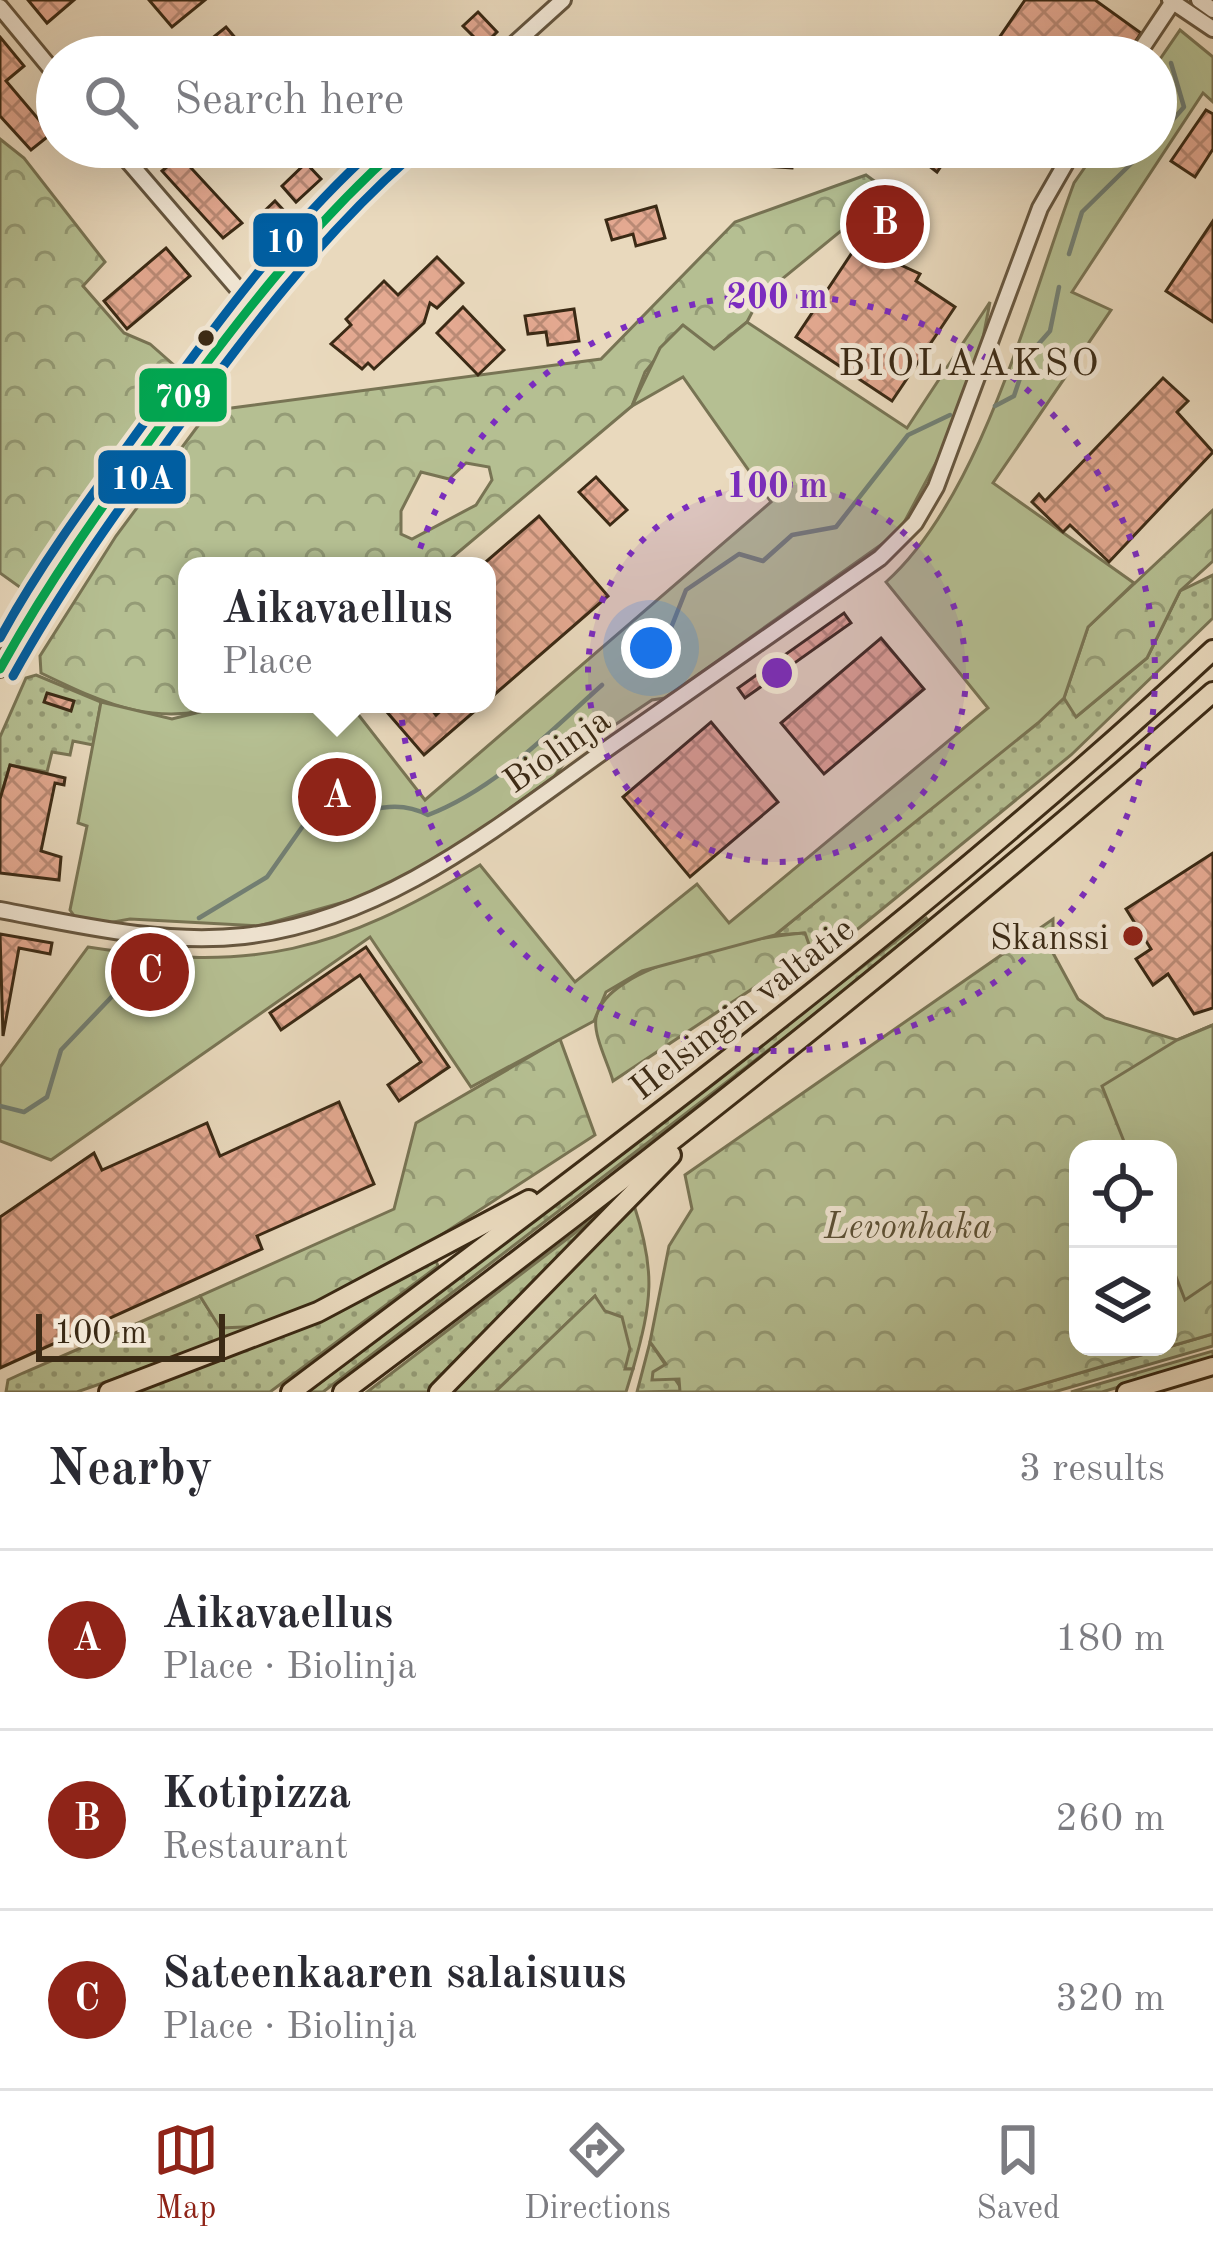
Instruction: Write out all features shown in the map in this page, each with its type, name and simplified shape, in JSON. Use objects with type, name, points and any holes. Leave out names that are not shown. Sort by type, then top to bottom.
[{"type":"highway","name":"Helsingin valtatie","points":[[291,1392],[889,933],[1208,652]]},
{"type":"highway","name":"Helsingin valtatie","points":[[343,1392],[712,1112],[963,911],[1213,692]]},
{"type":"highway","points":[[440,1392],[712,1112]]},
{"type":"highway","points":[[109,1392],[356,1294],[591,1166]]},
{"type":"main road","points":[[1126,1392],[1213,1366]]},
{"type":"street","points":[[523,36],[563,0]]},
{"type":"street","points":[[1199,0],[1213,10]]},
{"type":"street","points":[[1150,36],[1172,1],[1213,29]]},
{"type":"street","points":[[0,7],[36,51]]},
{"type":"street","points":[[134,168],[250,303]]},
{"type":"street","points":[[0,669],[51,576],[250,303],[343,196],[375,168]]},
{"type":"street","name":"Biolinja","points":[[0,910],[123,932],[218,938],[274,932],[380,899],[467,848],[880,558],[915,523],[936,487],[1040,208],[1063,168]]},
{"type":"green space","points":[[1180,30],[1213,57],[1213,102],[1203,93],[1177,132],[1177,36]]},
{"type":"green space","points":[[0,139],[24,158],[105,262],[83,286],[124,333],[150,344],[184,374],[28,593],[0,573]]},
{"type":"green space","points":[[1084,168],[1154,168],[1072,292],[1111,310],[993,483],[1134,583],[1088,627],[1064,698],[1038,723],[775,935],[642,971],[606,992],[594,1021],[471,1087],[370,937],[51,1160],[0,1141],[0,1067],[88,947],[199,957],[293,948],[381,918],[480,865],[575,982],[697,884],[729,923],[988,708],[886,582],[920,545],[975,450],[1020,340],[1074,183]]},
{"type":"green space","points":[[866,175],[880,185],[858,217],[760,297],[747,322],[714,349],[682,326],[645,372],[632,406],[453,557],[178,557],[178,713],[188,713],[180,714],[157,713],[134,710],[41,673],[40,656],[116,536],[209,411],[601,359],[735,222]],"holes":[[[466,463],[489,467],[492,480],[476,505],[412,539],[401,534],[401,511],[421,472],[449,479]]]},
{"type":"green space","points":[[990,302],[981,348],[947,442],[899,532],[665,698],[652,700],[570,755],[554,777],[442,857],[369,895],[259,926],[130,919],[108,923],[75,917],[70,910],[87,826],[78,823],[101,702],[172,719],[196,713],[357,713],[425,800],[771,502],[683,377],[632,406],[660,348],[683,325],[714,349],[747,322],[907,428]]},
{"type":"green space","points":[[1213,510],[1213,561],[1180,591],[1147,658],[1076,717],[1064,698],[1088,627]]},
{"type":"green space","points":[[1213,575],[1213,618],[1071,755],[772,999],[771,977],[810,950],[804,933],[775,935],[1064,698],[1077,716],[1147,658],[1180,591]]},
{"type":"green space","points":[[36,675],[101,702],[93,745],[73,741],[70,755],[52,752],[47,772],[10,765],[0,799],[0,737],[26,678]]},
{"type":"green space","points":[[926,918],[929,922],[892,955],[323,1392],[308,1392]]},
{"type":"green space","name":"Levonhaka","points":[[1053,919],[1053,953],[1078,999],[1105,1018],[1177,1040],[1213,1025],[1213,1334],[1177,1345],[1177,1140],[1069,1140],[1069,1356],[1138,1356],[1015,1392],[680,1392],[679,1379],[652,1380],[653,1372],[666,1364],[650,1342],[669,1246],[692,1209],[685,1175]]},
{"type":"green space","points":[[805,933],[811,950],[613,1081],[596,1018],[606,999],[626,982],[686,956]]},
{"type":"green space","points":[[1213,1025],[1213,1281],[1185,1300],[1177,1279],[1177,1140],[1123,1140],[1102,1086],[1177,1040]]},
{"type":"green space","points":[[560,1039],[595,1135],[392,1267],[266,1326],[220,1328],[200,1296],[394,1209],[416,1123]]},
{"type":"green space","points":[[634,1205],[646,1249],[649,1287],[633,1369],[625,1369],[595,1296],[495,1392],[453,1392]]},
{"type":"green space","points":[[597,1216],[432,1392],[367,1392]]},
{"type":"green space","points":[[436,1261],[438,1266],[270,1392],[126,1392],[371,1294]]},
{"type":"green space","points":[[200,1296],[220,1327],[266,1326],[77,1392],[6,1392],[8,1380]]},
{"type":"green space","points":[[595,1296],[605,1311],[622,1317],[630,1349],[625,1369],[633,1369],[626,1392],[495,1392]]},
{"type":"green space","points":[[1213,1334],[1213,1346],[1054,1392],[1015,1392],[1138,1356],[1177,1356],[1177,1345]]},
{"type":"green space","points":[[650,1342],[683,1391],[637,1392]]},
{"type":"green space","points":[[1213,1351],[1213,1359],[1102,1392],[1071,1392]]},
{"type":"building","points":[[28,0],[74,0],[47,23]]},
{"type":"building","points":[[149,0],[205,0],[172,27]]},
{"type":"building","points":[[1025,0],[1095,0],[1141,33],[1139,36],[1000,36]]},
{"type":"building","points":[[478,12],[497,32],[473,36],[463,26]]},
{"type":"building","points":[[0,37],[24,66],[6,81],[36,116],[36,146],[31,150],[0,116]]},
{"type":"building","points":[[1206,110],[1213,114],[1213,149],[1195,177],[1177,165],[1177,152]]},
{"type":"building","points":[[191,168],[242,223],[223,238],[162,171]]},
{"type":"building","points":[[301,168],[311,168],[321,179],[296,202],[282,186]]},
{"type":"building","points":[[897,185],[917,198],[879,255],[920,274],[916,281],[955,307],[892,401],[796,337]]},
{"type":"building","points":[[275,201],[288,215],[267,235],[254,221]]},
{"type":"building","points":[[656,206],[665,238],[636,246],[633,234],[612,240],[606,220]]},
{"type":"building","points":[[1213,221],[1213,322],[1166,291]]},
{"type":"building","points":[[166,248],[190,276],[127,329],[104,301]]},
{"type":"building","points":[[437,257],[463,283],[437,308],[430,303],[424,323],[374,369],[368,363],[362,369],[331,344],[351,325],[346,319],[384,281],[398,295]]},
{"type":"building","points":[[463,307],[504,350],[478,375],[437,333]]},
{"type":"building","points":[[574,309],[579,341],[548,345],[546,332],[528,334],[525,316]]},
{"type":"building","points":[[1163,378],[1188,401],[1177,412],[1213,452],[1109,562],[1070,525],[1063,532],[1032,502],[1039,494],[1045,501]]},
{"type":"building","points":[[596,477],[627,510],[610,525],[579,492]]},
{"type":"building","points":[[539,516],[608,596],[496,693],[496,557],[491,557]]},
{"type":"building","points":[[844,613],[851,623],[745,698],[738,688]]},
{"type":"building","points":[[881,638],[924,689],[824,774],[781,723]]},
{"type":"building","points":[[47,693],[74,701],[71,711],[44,702]]},
{"type":"building","points":[[388,713],[473,713],[424,755]]},
{"type":"building","points":[[711,722],[778,802],[690,877],[623,797]]},
{"type":"building","points":[[10,765],[65,778],[64,785],[55,783],[41,851],[61,857],[59,880],[0,873],[0,799]]},
{"type":"building","points":[[1213,853],[1213,1008],[1194,1014],[1168,974],[1153,985],[1136,959],[1151,949],[1126,909]]},
{"type":"building","points":[[0,934],[52,943],[50,954],[19,948],[3,1036]]},
{"type":"building","points":[[366,947],[449,1067],[399,1101],[388,1085],[421,1062],[360,975],[281,1030],[270,1013]]},
{"type":"building","points":[[339,1102],[374,1184],[257,1236],[262,1249],[0,1368],[0,1217],[94,1153],[102,1170],[207,1123],[220,1156]]},
{"type":"waterway","points":[[1177,83],[1184,107],[1177,115]]},
{"type":"waterway","points":[[1069,254],[1082,212],[1127,168]]},
{"type":"waterway","points":[[995,406],[1014,396],[1027,357],[1050,331],[1059,287]]},
{"type":"waterway","points":[[632,663],[667,638],[686,590],[739,554],[763,561],[792,535],[836,527],[908,435],[950,415]]},
{"type":"waterway","points":[[199,918],[267,877],[312,813],[398,807],[428,815],[453,804],[499,775],[602,685]]},
{"type":"waterway","points":[[0,1106],[24,1112],[47,1097],[61,1050],[140,967]]},
{"type":"transit line","name":"10","points":[[0,638],[71,524],[176,379],[284,241],[354,168]]},
{"type":"transit line","name":"709","points":[[0,669],[77,544],[216,351],[273,279],[376,168]]},
{"type":"transit line","name":"10A","points":[[13,676],[90,551],[230,358],[314,254],[398,168]]},
{"type":"place","name":"Kotipizza","points":[[885,224]]},
{"type":"place","name":"Aikavaellus","points":[[337,797]]},
{"type":"place","name":"Skanssi","points":[[1133,936]]},
{"type":"place","name":"Sateenkaaren salaisuus","points":[[150,972]]},
{"type":"district","name":"BIOLAAKSO","points":[[970,361]]}]
